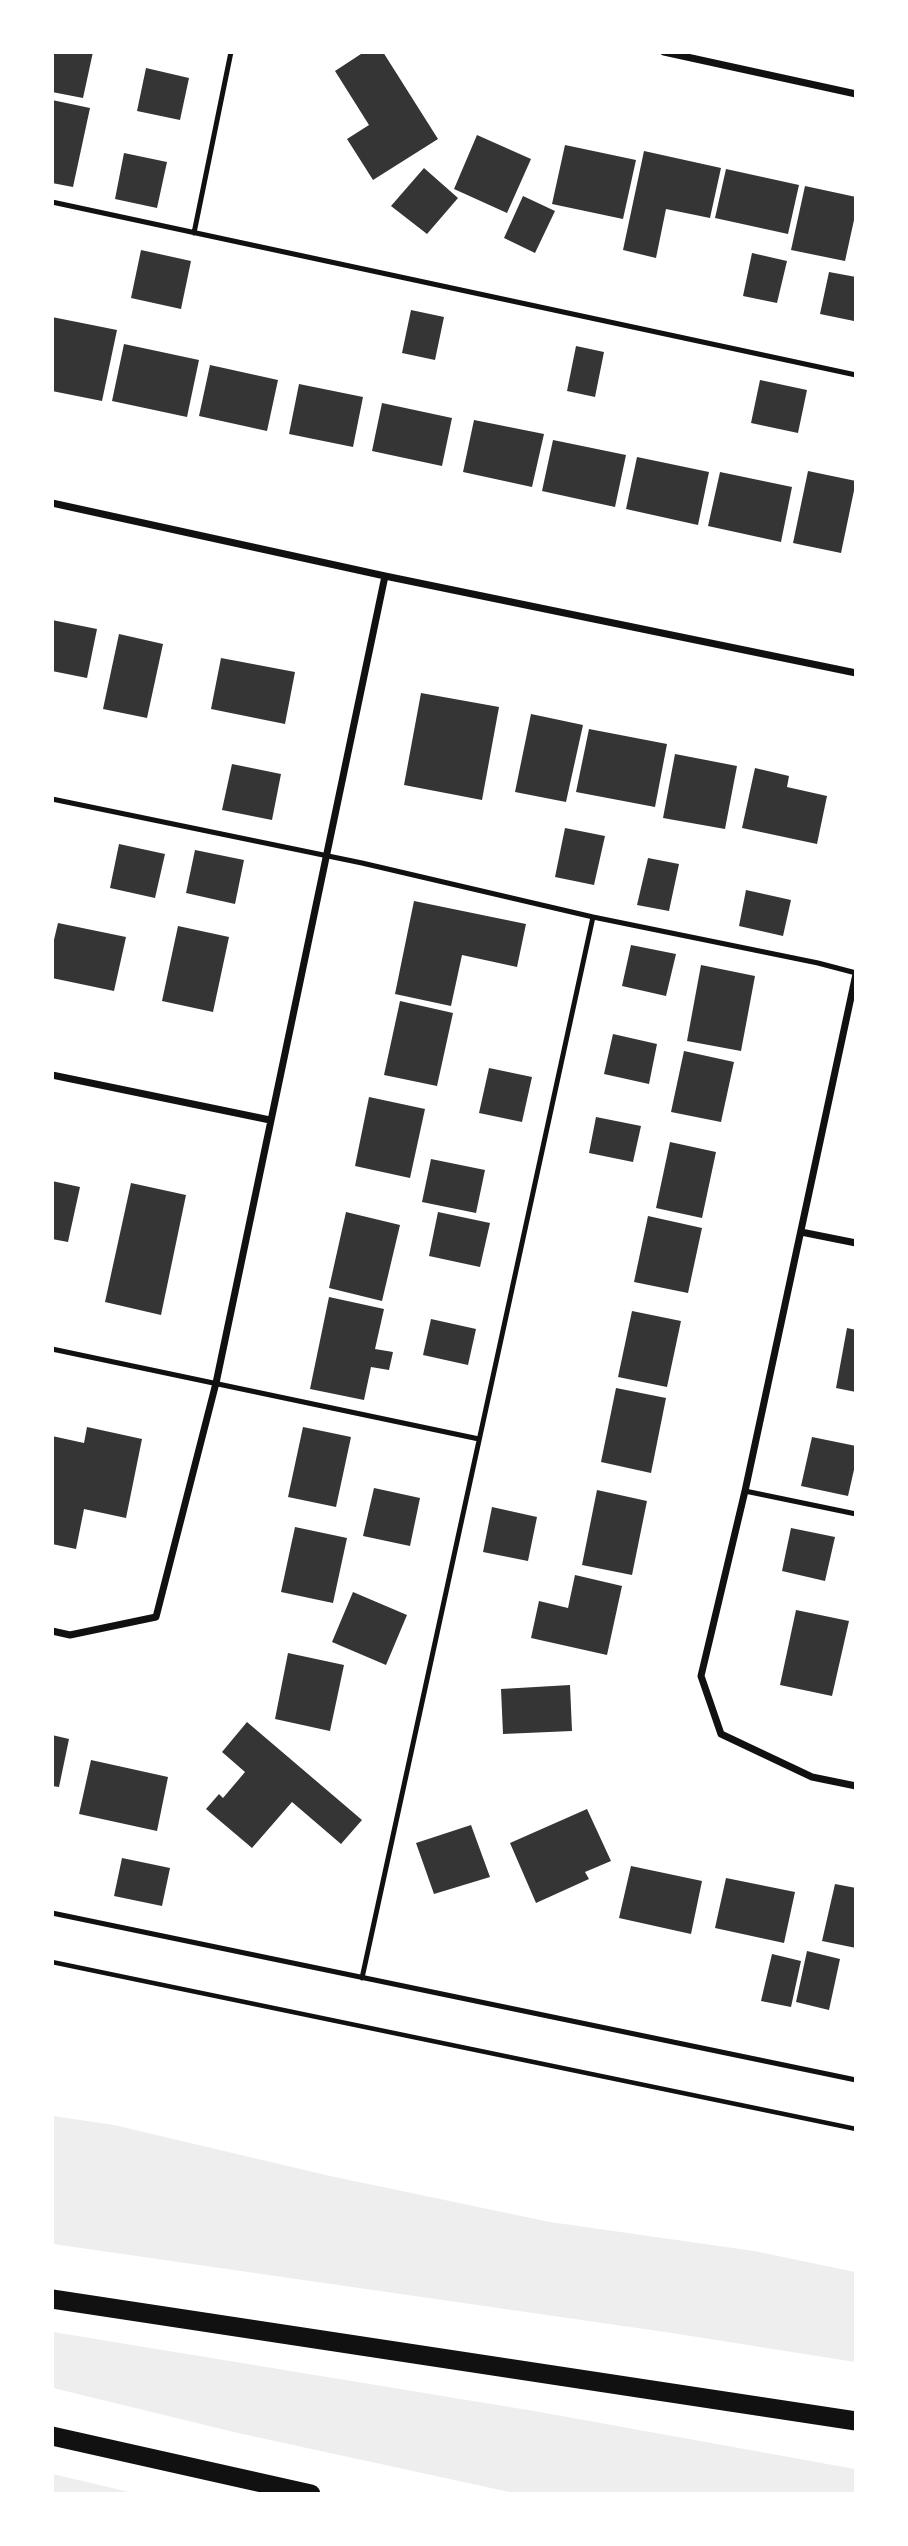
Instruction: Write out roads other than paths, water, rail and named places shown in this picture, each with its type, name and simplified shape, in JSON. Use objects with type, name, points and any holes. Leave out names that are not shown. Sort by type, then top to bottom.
[{"type":"highway","points":[[52,2299],[856,2421]]},
{"type":"highway","points":[[52,2436],[311,2494]]},
{"type":"street","points":[[664,52],[856,94]]},
{"type":"street","points":[[52,503],[385,576],[856,673]]},
{"type":"street","points":[[52,1631],[70,1635],[156,1617],[216,1383],[385,576]]},
{"type":"street","points":[[856,973],[745,1491],[701,1676],[721,1734],[812,1777],[856,1786]]},
{"type":"street","points":[[52,1075],[270,1120]]},
{"type":"street","points":[[801,1232],[856,1243]]},
{"type":"lane","points":[[194,233],[231,52]]},
{"type":"lane","points":[[52,202],[856,375]]},
{"type":"lane","points":[[52,799],[326,856],[593,917],[818,962],[856,973]]},
{"type":"lane","points":[[362,1978],[593,917]]},
{"type":"lane","points":[[52,1349],[479,1439]]},
{"type":"lane","points":[[745,1491],[856,1514]]},
{"type":"lane","points":[[52,1913],[856,2080]]}]
